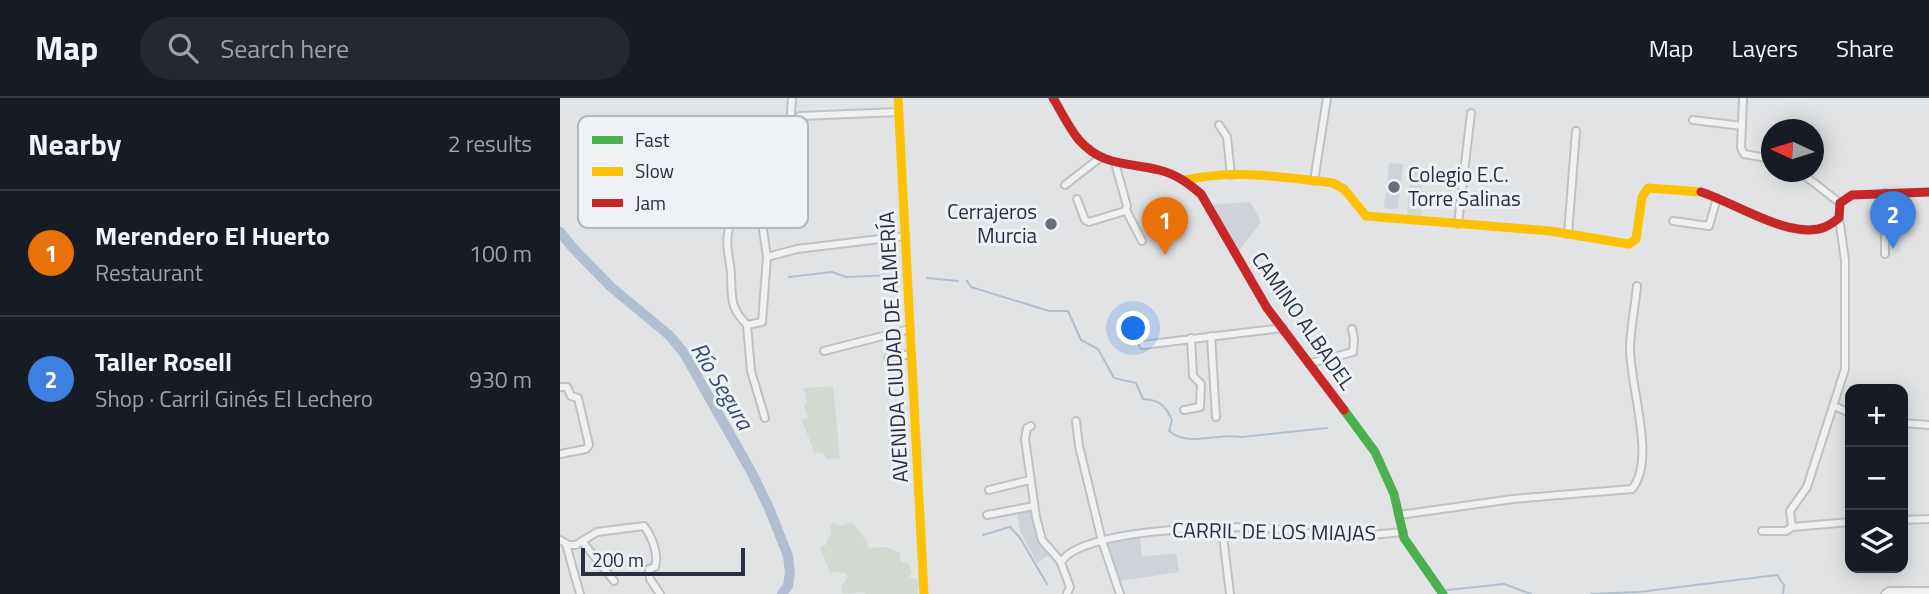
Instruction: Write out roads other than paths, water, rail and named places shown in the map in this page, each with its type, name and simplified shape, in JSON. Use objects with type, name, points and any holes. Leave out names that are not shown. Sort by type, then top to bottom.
[{"type":"main road","name":"AVENIDA CIUDAD DE ALMERÍA","points":[[898,98],[925,594]]},
{"type":"main road","points":[[1053,98],[1079,140],[1101,157],[1115,163],[1159,170],[1185,180],[1231,175],[1314,181],[1341,186],[1349,192],[1366,216],[1568,234],[1629,244],[1636,239],[1642,197],[1648,188],[1699,191],[1786,225],[1814,230],[1830,228],[1839,218],[1840,203],[1853,195],[1929,191]]},
{"type":"main road","name":"CAMINO ALBADEL","points":[[1185,180],[1201,194],[1267,308],[1311,363],[1375,452],[1386,474],[1403,532],[1413,552],[1443,594]]},
{"type":"street","points":[[791,116],[792,98]]},
{"type":"street","points":[[1314,181],[1327,98]]},
{"type":"street","points":[[1743,98],[1741,148],[1744,154],[1761,157]]},
{"type":"street","points":[[800,116],[898,112]]},
{"type":"street","points":[[1458,224],[1471,113]]},
{"type":"street","points":[[1693,120],[1742,126]]},
{"type":"street","points":[[1219,125],[1227,137],[1231,175]]},
{"type":"street","points":[[1568,234],[1576,131]]},
{"type":"street","points":[[1065,185],[1101,157]]},
{"type":"street","points":[[1115,163],[1126,210],[1142,241]]},
{"type":"street","points":[[1813,182],[1840,203]]},
{"type":"street","points":[[1885,193],[1885,254]]},
{"type":"street","points":[[1673,221],[1709,226],[1717,198]]},
{"type":"street","points":[[1077,199],[1085,220],[1089,222],[1126,210]]},
{"type":"street","points":[[1792,527],[1790,510],[1807,487],[1845,369],[1845,260],[1839,218]]},
{"type":"street","points":[[730,228],[727,248],[731,272],[731,304],[747,325],[751,371],[765,418]]},
{"type":"street","points":[[747,325],[762,322],[767,257],[763,228]]},
{"type":"street","points":[[767,257],[797,249],[905,236]]},
{"type":"street","points":[[1399,514],[1513,499],[1632,489],[1641,478],[1643,446],[1630,347],[1637,286]]},
{"type":"street","points":[[1143,345],[1283,328]]},
{"type":"street","points":[[824,351],[910,329]]},
{"type":"street","points":[[1311,363],[1353,352],[1352,330]]},
{"type":"street","points":[[1212,336],[1216,417]]},
{"type":"street","points":[[1184,410],[1200,407],[1202,403],[1201,384],[1193,376],[1191,338]]},
{"type":"street","points":[[888,358],[911,354]]},
{"type":"street","points":[[560,387],[567,387],[571,396],[578,398],[589,445],[583,450],[560,454]]},
{"type":"street","points":[[1834,406],[1845,411]]},
{"type":"street","points":[[1076,421],[1079,446],[1102,541],[1120,594]]},
{"type":"street","points":[[1908,423],[1929,425]]},
{"type":"street","points":[[1031,426],[1027,428],[1025,439],[1034,506],[1042,540],[1061,562],[1070,587],[1067,594]]},
{"type":"street","points":[[989,490],[1030,480]]},
{"type":"street","points":[[987,515],[1034,506]]},
{"type":"street","points":[[1908,520],[1929,519]]},
{"type":"street","points":[[1762,531],[1786,531],[1792,527],[1845,523]]},
{"type":"street","points":[[563,542],[576,545],[597,532],[646,527],[657,562],[655,567],[649,569],[649,575],[660,594]]},
{"type":"street","points":[[1222,528],[1230,594]]},
{"type":"street","name":"CARRIL DE LOS MIAJAS","points":[[1061,562],[1068,553],[1102,541],[1172,529],[1262,528],[1335,536],[1403,532]]},
{"type":"street","points":[[582,541],[614,580]]},
{"type":"street","points":[[563,542],[580,594]]},
{"type":"street","points":[[1885,594],[1889,591],[1929,591]]},
{"type":"waterway","name":"Río Segura","points":[[560,232],[611,287],[669,335],[684,353],[769,508],[788,556],[788,586],[782,594]]},
{"type":"waterway","points":[[789,277],[832,272],[846,277],[894,275]]},
{"type":"waterway","points":[[927,278],[958,281]]},
{"type":"waterway","points":[[967,281],[971,287],[1049,311],[1068,311],[1081,340],[1098,349],[1114,378],[1136,383],[1143,399],[1157,402],[1164,407],[1172,420],[1169,431],[1177,436],[1195,439],[1242,437],[1327,428]]},
{"type":"waterway","points":[[983,535],[1010,527],[1020,538],[1047,584]]},
{"type":"waterway","points":[[1591,594],[1639,592],[1777,575],[1784,585],[1783,594]]},
{"type":"waterway","points":[[1447,590],[1504,584],[1531,594]]},
{"type":"place","name":"Colegio E.C. Torre Salinas","points":[[1394,187]]},
{"type":"place","name":"Cerrajeros Murcia","points":[[1051,224]]},
{"type":"place","name":"Taller Rosell","points":[[1893,249]]},
{"type":"place","name":"Merendero El Huerto","points":[[1165,255]]}]
